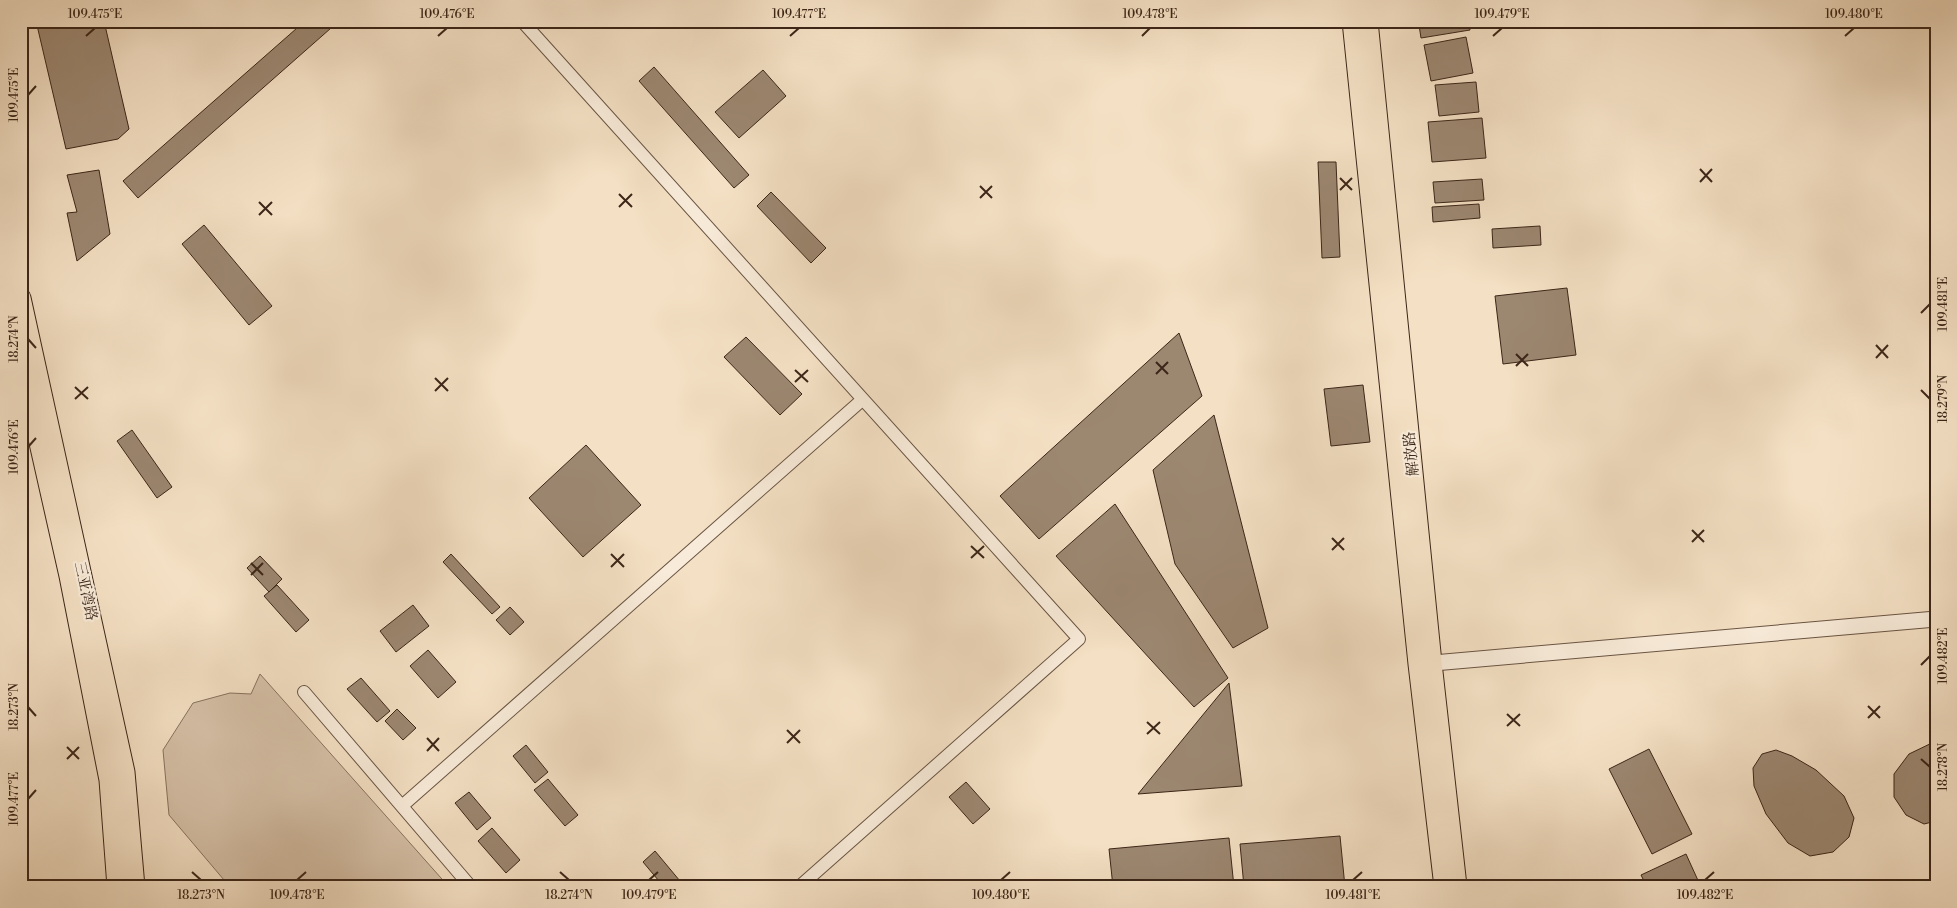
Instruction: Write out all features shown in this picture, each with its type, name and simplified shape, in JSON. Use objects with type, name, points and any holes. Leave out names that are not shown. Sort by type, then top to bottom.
[{"type":"main road","points":[[1352,21],[1425,663],[1444,887]]},
{"type":"main road","name":"解放路","points":[[1368,21],[1425,663],[1457,887]]},
{"type":"main road","name":"三亚湾路","points":[[21,298],[125,772],[135,887]]},
{"type":"main road","name":"三亚湾路","points":[[21,363],[69,576],[109,780],[117,887]]},
{"type":"street","points":[[522,21],[1078,639],[799,887]]},
{"type":"street","points":[[402,806],[862,400]]},
{"type":"street","points":[[1425,663],[1936,619]]},
{"type":"street","points":[[304,692],[471,887]]},
{"type":"shaded area","points":[[260,674],[449,887],[230,887],[169,815],[163,750],[193,703],[230,693],[251,694]]},
{"type":"building","points":[[36,21],[104,21],[129,129],[118,139],[66,149]]},
{"type":"building","points":[[305,21],[339,21],[138,198],[123,181]]},
{"type":"building","points":[[1446,21],[1469,21],[1470,30],[1421,38],[1419,25]]},
{"type":"building","points":[[1466,37],[1473,73],[1431,81],[1424,45]]},
{"type":"building","points":[[654,67],[749,175],[734,188],[639,81]]},
{"type":"building","points":[[763,70],[786,96],[739,138],[715,112]]},
{"type":"building","points":[[1476,82],[1479,112],[1439,116],[1435,85]]},
{"type":"building","points":[[1482,118],[1486,158],[1432,162],[1428,122]]},
{"type":"building","points":[[1318,162],[1336,162],[1340,257],[1322,258]]},
{"type":"building","points":[[99,170],[110,234],[77,261],[67,213],[77,212],[67,175]]},
{"type":"building","points":[[1482,179],[1484,200],[1435,203],[1433,182]]},
{"type":"building","points":[[771,192],[826,248],[811,263],[757,206]]},
{"type":"building","points":[[1479,204],[1480,218],[1433,222],[1432,207]]},
{"type":"building","points":[[204,225],[272,306],[249,325],[182,244]]},
{"type":"building","points":[[1540,226],[1541,245],[1493,248],[1492,229]]},
{"type":"building","points":[[1567,288],[1576,355],[1503,364],[1495,296]]},
{"type":"building","points":[[1179,333],[1202,396],[1039,539],[1000,496]]},
{"type":"building","points":[[746,337],[802,394],[780,415],[724,357]]},
{"type":"building","points":[[1363,385],[1370,442],[1331,446],[1324,389]]},
{"type":"building","points":[[1214,415],[1268,628],[1233,648],[1175,564],[1153,470]]},
{"type":"building","points":[[132,430],[172,487],[157,498],[117,441]]},
{"type":"building","points":[[586,445],[641,505],[583,557],[529,498]]},
{"type":"building","points":[[1115,504],[1228,678],[1194,707],[1056,556]]},
{"type":"building","points":[[451,554],[500,607],[492,614],[443,562]]},
{"type":"building","points":[[260,556],[282,579],[269,592],[247,568]]},
{"type":"building","points":[[277,585],[309,620],[296,632],[264,596]]},
{"type":"building","points":[[413,605],[429,626],[396,652],[380,631]]},
{"type":"building","points":[[510,607],[524,622],[510,635],[496,620]]},
{"type":"building","points":[[428,650],[456,682],[438,698],[410,666]]},
{"type":"building","points":[[361,678],[390,711],[377,722],[347,689]]},
{"type":"building","points":[[1229,683],[1242,786],[1138,794]]},
{"type":"building","points":[[397,709],[416,728],[403,740],[385,721]]},
{"type":"building","points":[[1936,741],[1936,821],[1924,824],[1906,815],[1894,797],[1894,774],[1909,754]]},
{"type":"building","points":[[526,745],[548,772],[535,783],[513,756]]},
{"type":"building","points":[[1649,749],[1692,834],[1652,854],[1609,769]]},
{"type":"building","points":[[1776,750],[1792,756],[1816,770],[1844,796],[1854,818],[1849,837],[1833,852],[1810,856],[1788,843],[1766,814],[1754,786],[1753,768],[1762,754]]},
{"type":"building","points":[[548,779],[578,815],[565,826],[534,790]]},
{"type":"building","points":[[966,782],[990,809],[973,824],[949,797]]},
{"type":"building","points":[[469,792],[491,818],[477,830],[455,803]]},
{"type":"building","points":[[492,828],[520,860],[506,873],[478,841]]},
{"type":"building","points":[[1340,836],[1345,887],[1244,887],[1240,844]]},
{"type":"building","points":[[1229,838],[1234,887],[1113,887],[1109,849]]},
{"type":"building","points":[[655,851],[685,887],[664,887],[643,862]]},
{"type":"building","points":[[1686,854],[1701,887],[1647,887],[1641,875]]}]
